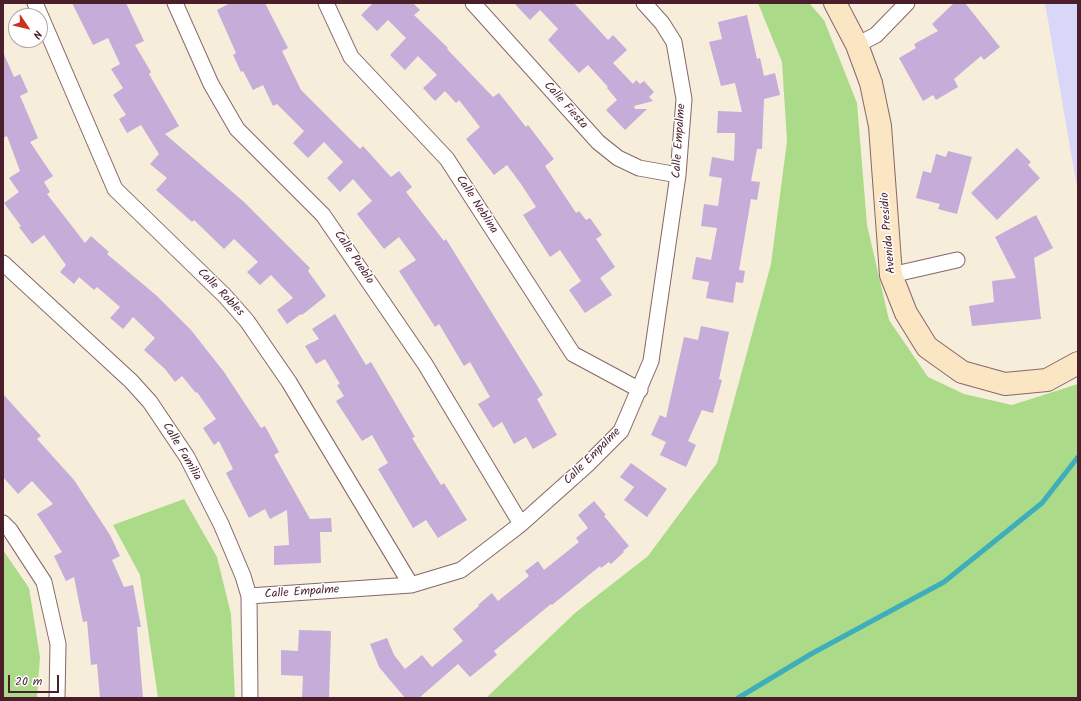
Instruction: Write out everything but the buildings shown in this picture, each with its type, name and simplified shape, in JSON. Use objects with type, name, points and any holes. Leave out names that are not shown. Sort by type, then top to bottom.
[{"type":"street","name":"Calle Robles","points":[[35,3],[115,189],[225,296],[247,322],[289,382],[411,585]]},
{"type":"street","name":"Calle Pueblo","points":[[176,3],[211,84],[237,129],[323,215],[425,364],[521,524]]},
{"type":"street","name":"Calle Neblina","points":[[326,3],[351,57],[447,159],[572,354],[640,390]]},
{"type":"street","name":"Calle Fiesta","points":[[472,3],[598,142],[618,158],[639,168],[678,175]]},
{"type":"street","name":"Calle Empalme","points":[[249,596],[411,585],[461,570],[521,524],[587,465],[621,431],[640,390],[651,361],[678,175],[684,99],[674,42],[662,23],[644,3]]},
{"type":"street","name":"Avenida Presidio","points":[[835,3],[857,45],[871,83],[880,126],[891,275],[906,313],[927,347],[962,372],[1005,384],[1047,380],[1078,363]]},
{"type":"street","points":[[857,45],[879,32],[907,3]]},
{"type":"street","points":[[891,275],[957,260]]},
{"type":"street","name":"Calle Familia","points":[[3,262],[132,381],[150,402],[187,457],[221,524],[243,576],[249,596],[250,698]]},
{"type":"street","points":[[3,523],[44,582],[58,644],[57,698]]},
{"type":"shaded area","points":[[1045,3],[1078,3],[1078,193]]},
{"type":"green space","points":[[758,3],[809,3],[824,20],[857,103],[867,225],[889,320],[928,377],[964,394],[1012,405],[1078,384],[1078,698],[486,698],[575,613],[648,556],[717,463],[771,264],[787,141],[782,62]]},
{"type":"green space","points":[[184,499],[217,557],[231,614],[235,698],[158,698],[140,575],[113,525]]},
{"type":"green space","points":[[3,550],[29,588],[40,657],[37,698],[3,698]]},
{"type":"waterway","points":[[738,698],[811,654],[944,582],[1042,503],[1078,457]]}]
